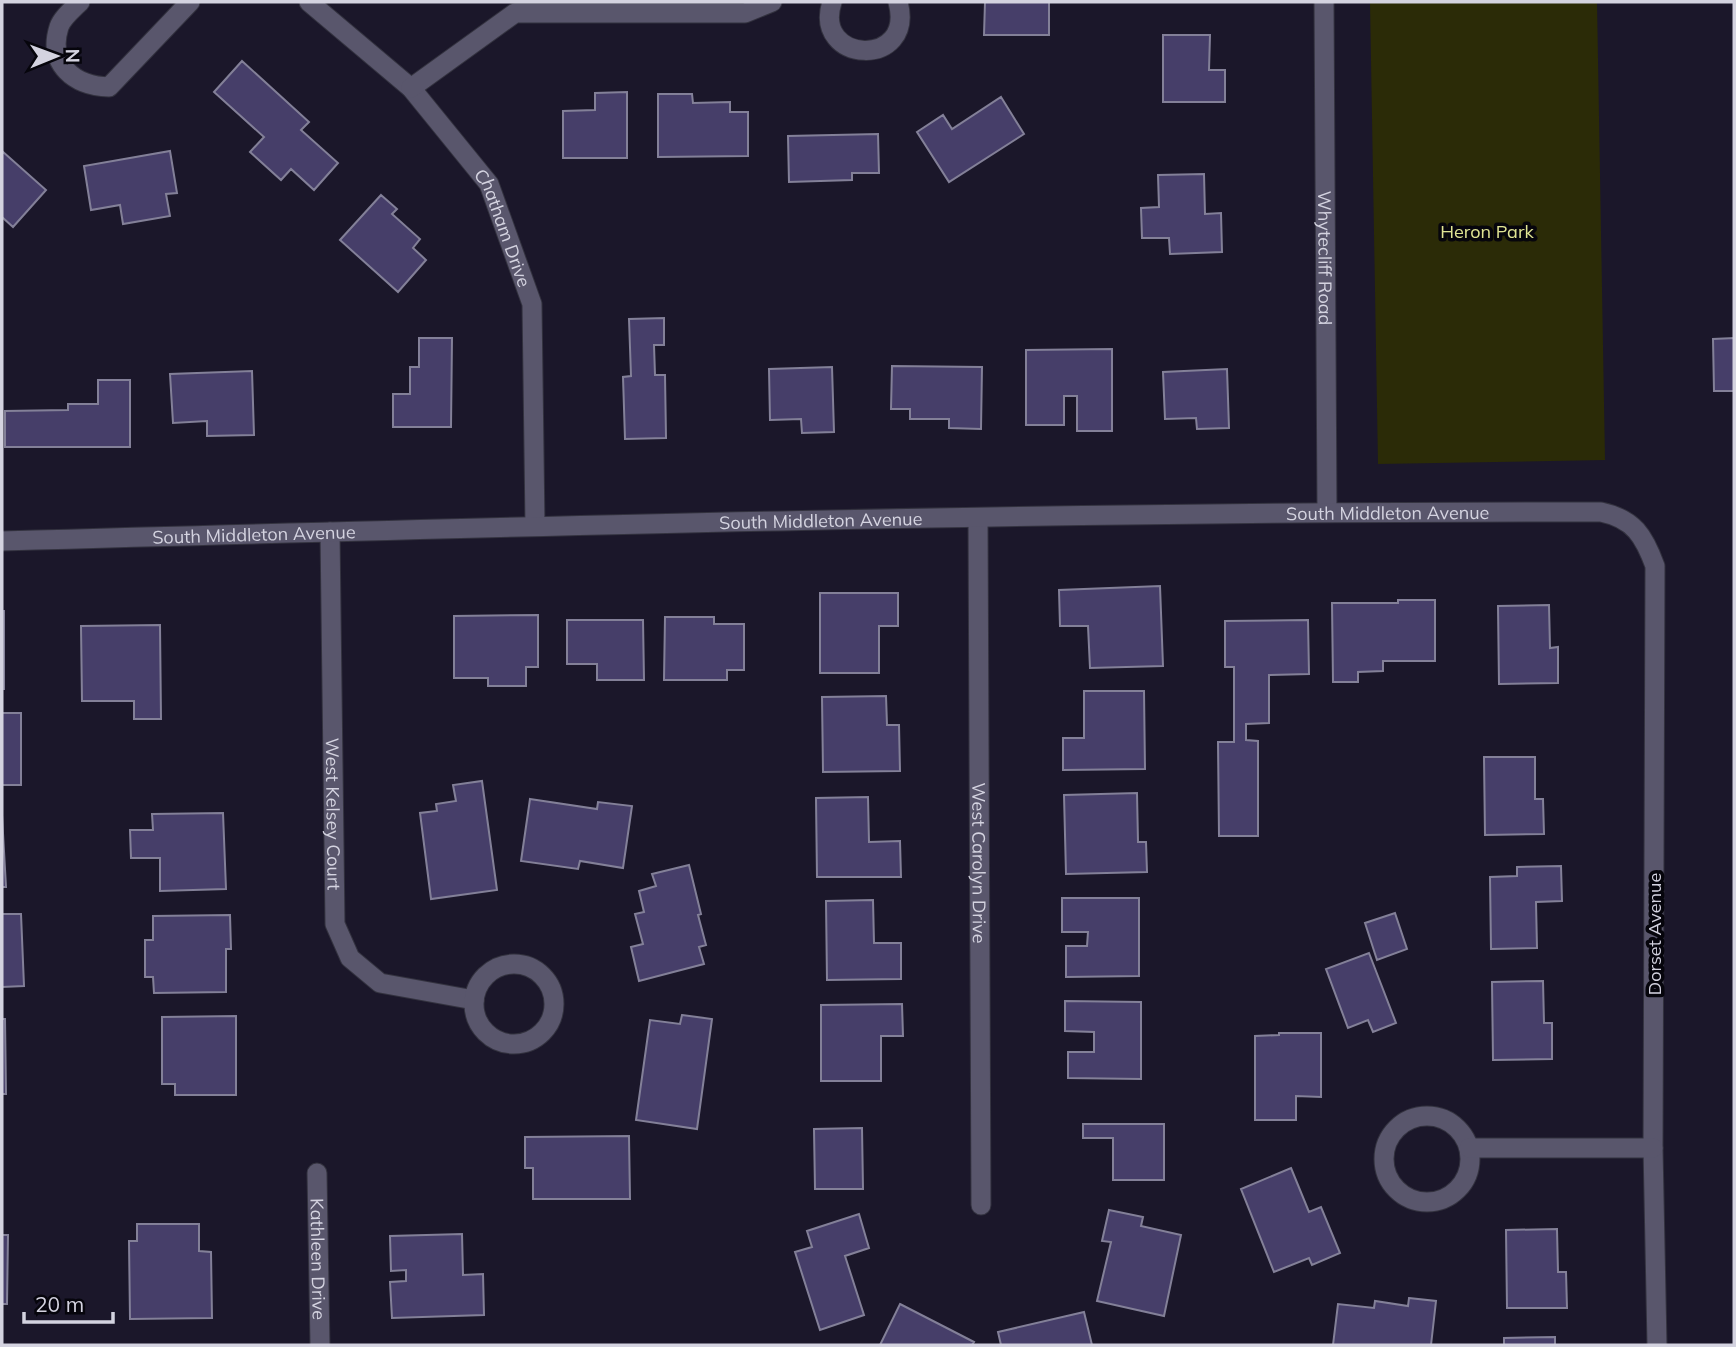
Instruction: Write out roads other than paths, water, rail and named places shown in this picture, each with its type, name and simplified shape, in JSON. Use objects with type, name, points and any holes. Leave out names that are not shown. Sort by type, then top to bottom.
[{"type":"street","points":[[80,2],[59,25],[56,47],[65,71],[88,86],[109,87],[190,2]]},
{"type":"street","name":"Chatham Drive","points":[[309,2],[411,88],[489,184],[532,304],[535,526]]},
{"type":"street","points":[[411,88],[515,13],[745,13],[772,2]]},
{"type":"street","points":[[832,2],[829,18],[833,32],[854,50],[868,52],[881,48],[892,40],[899,27],[901,13],[898,2]]},
{"type":"street","name":"Whytecliff Road","points":[[1324,2],[1327,512]]},
{"type":"street","name":"South Middleton Avenue","points":[[2,541],[535,526],[1327,512],[1601,512],[1620,516],[1636,526]]},
{"type":"street","name":"West Carolyn Drive","points":[[978,518],[981,1205]]},
{"type":"street","name":"Dorset Avenue","points":[[1636,526],[1655,566],[1653,1148],[1657,1345]]},
{"type":"street","name":"West Kelsey Court","points":[[331,532],[335,924],[350,958],[380,983],[474,1000]]},
{"type":"street","points":[[519,964],[534,969],[545,979],[553,993],[554,1009],[549,1024],[539,1036],[525,1043],[510,1044],[495,1040],[483,1029],[475,1015],[474,1000],[479,985],[489,973],[503,966],[519,964]]},
{"type":"street","points":[[1416,1116],[1433,1116],[1449,1121],[1462,1132],[1469,1147],[1470,1165],[1465,1181],[1453,1193],[1439,1201],[1422,1202],[1406,1196],[1393,1185],[1385,1169],[1384,1153],[1390,1137],[1401,1124],[1416,1116]]},
{"type":"street","points":[[1469,1147],[1653,1148]]},
{"type":"street","name":"Kathleen Drive","points":[[317,1173],[320,1345]]},
{"type":"park label","name":"Heron Park","points":[[1487,231]]}]
